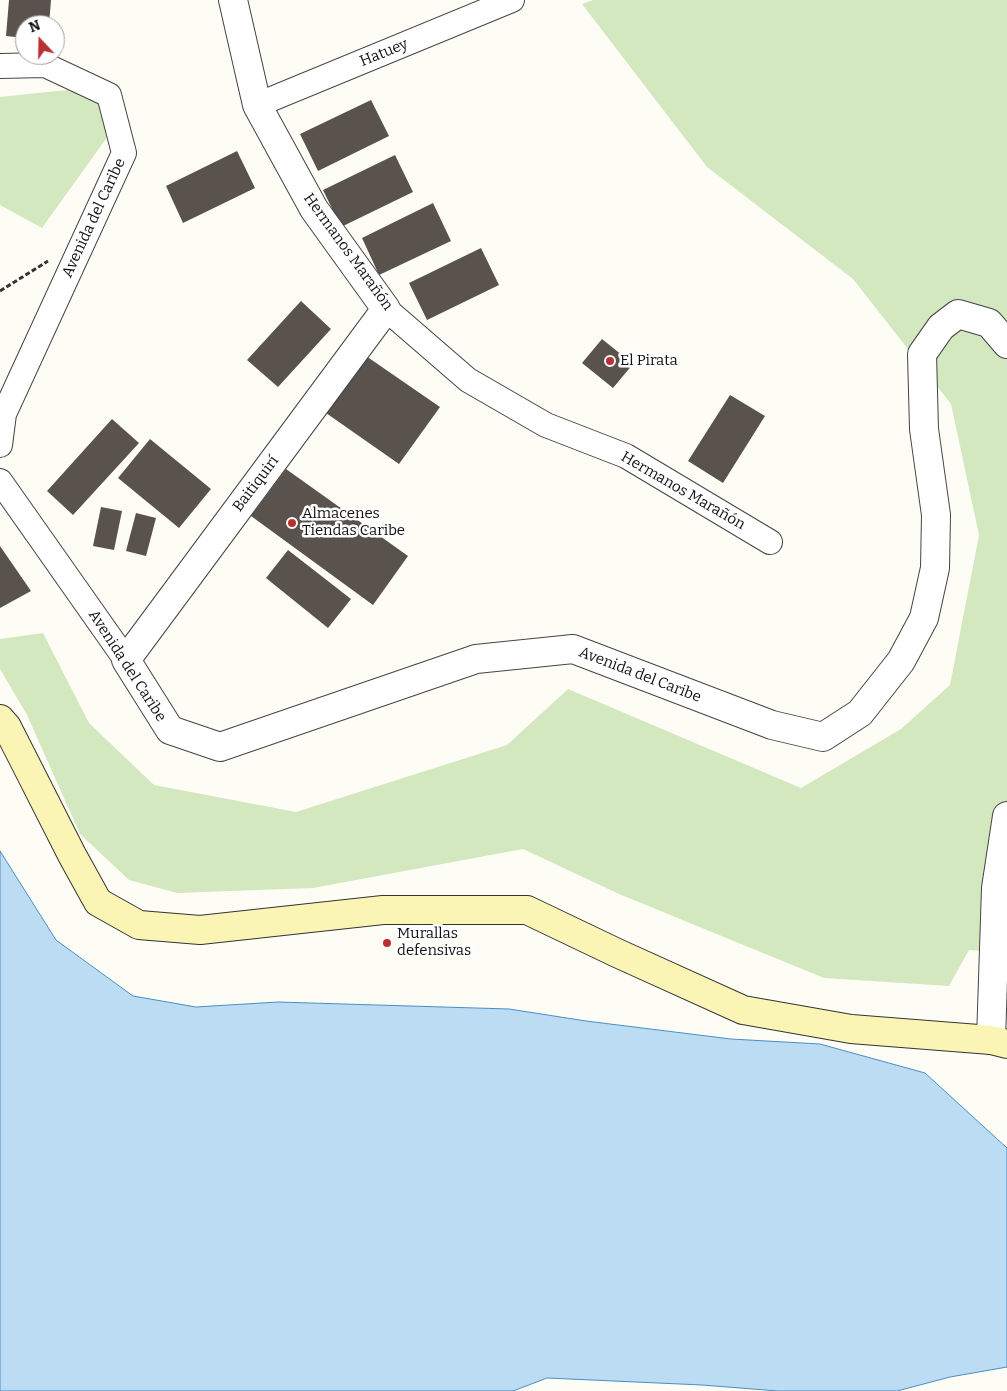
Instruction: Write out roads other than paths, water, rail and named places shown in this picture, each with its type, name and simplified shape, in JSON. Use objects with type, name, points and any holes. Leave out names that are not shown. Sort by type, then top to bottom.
[{"type":"main road","points":[[0,719],[7,727],[98,902],[140,925],[200,930],[383,910],[527,910],[743,1010],[852,1029],[999,1042]]},
{"type":"street","name":"Hermanos Marañón","points":[[233,0],[256,105],[314,209],[386,309],[468,380],[546,425],[626,456],[770,542]]},
{"type":"street","name":"Hatuey","points":[[256,105],[512,0]]},
{"type":"street","name":"Avenida del Caribe","points":[[0,66],[45,65],[109,95],[124,153],[4,414],[0,445]]},
{"type":"street","name":"Baitiquirí","points":[[126,660],[386,309]]},
{"type":"street","name":"Avenida del Caribe","points":[[0,482],[126,660],[170,730],[220,747],[476,660],[573,649],[772,725],[823,737],[860,713],[901,661],[924,618],[935,568],[936,516],[924,429],[922,354],[941,328],[958,314],[989,323],[1007,344]]},
{"type":"street","points":[[999,1042],[996,888],[1007,816]]},
{"type":"water","points":[[0,851],[56,940],[133,996],[196,1007],[278,1002],[509,1009],[586,1021],[731,1039],[820,1044],[925,1073],[1007,1148],[1007,1367],[950,1377],[897,1391],[778,1391],[702,1385],[547,1378],[513,1391],[0,1391]]},
{"type":"place","name":"El Pirata","points":[[610,361]]},
{"type":"place","name":"Almacenes Tiendas Caribe","points":[[292,523]]},
{"type":"place","name":"Murallas defensivas","points":[[387,943]]}]
